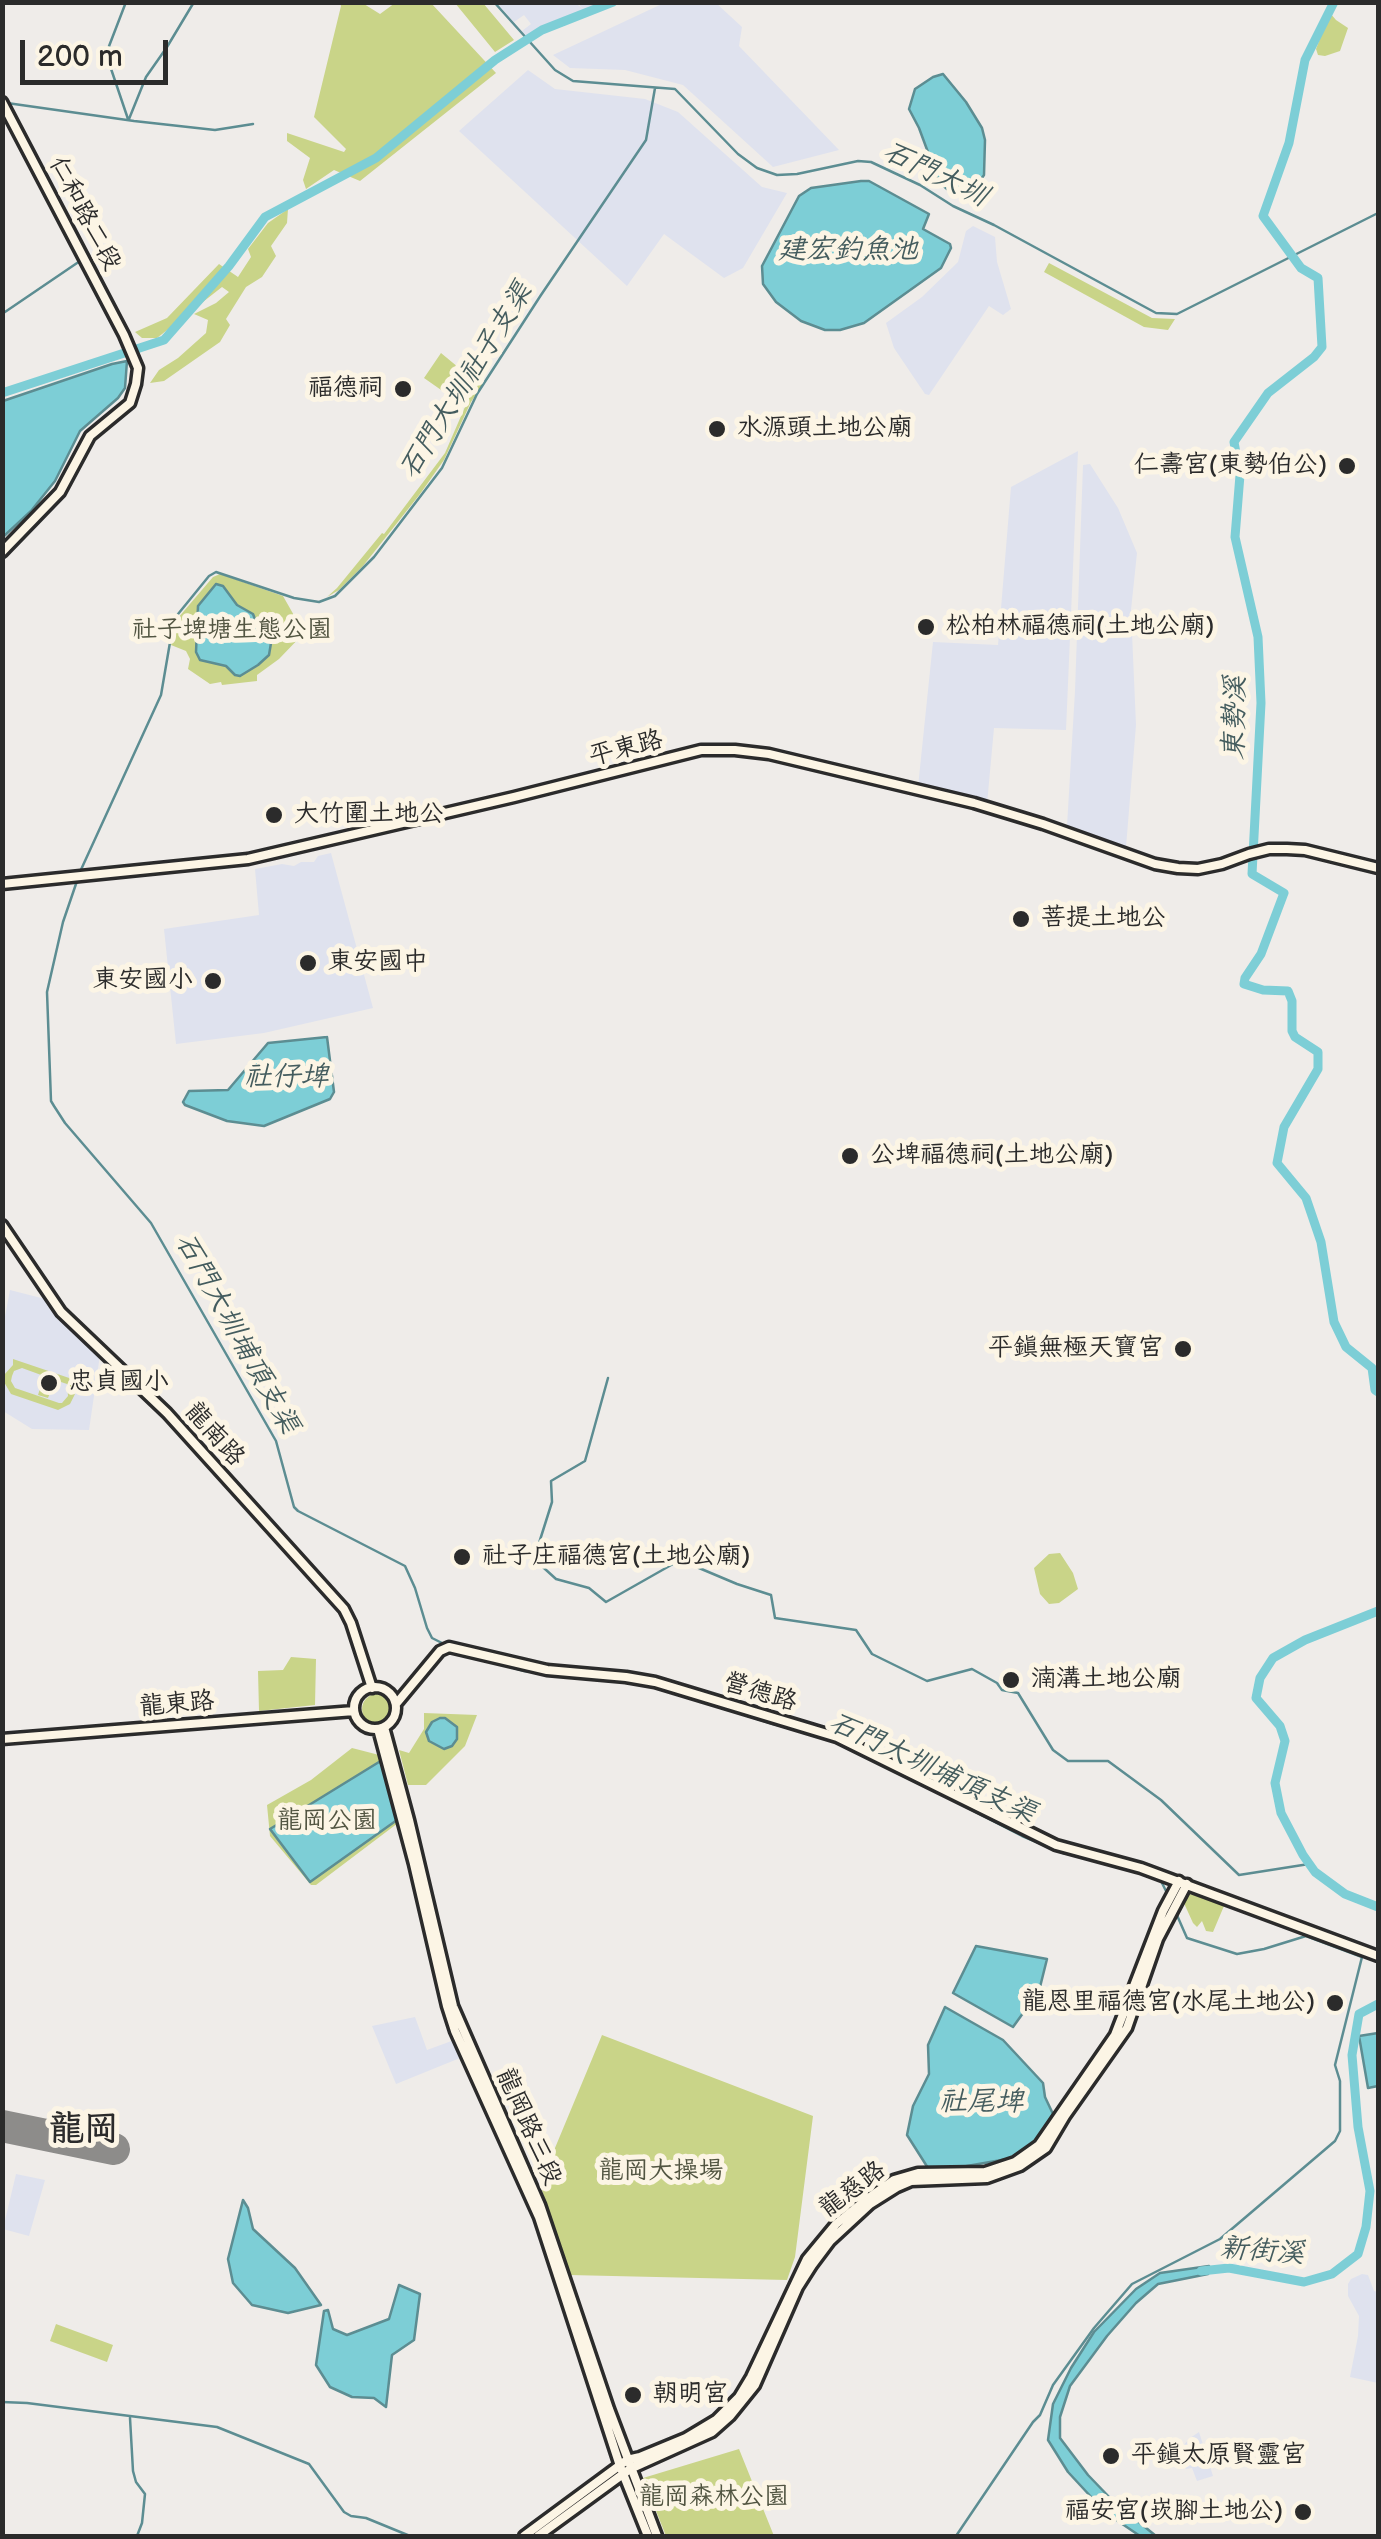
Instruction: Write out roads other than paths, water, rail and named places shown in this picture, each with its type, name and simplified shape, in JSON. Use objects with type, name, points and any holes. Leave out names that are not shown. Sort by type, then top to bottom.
[{"type":"street","name":"仁和路二段","points":[[2,552],[60,492],[90,436],[130,403],[138,368],[3,103]]},
{"type":"street","name":"平東路","points":[[2,884],[209,865],[276,854],[701,750],[768,754],[937,794],[1016,815],[1166,866],[1198,869],[1269,849],[1305,850],[1378,868]]},
{"type":"street","name":"龍南路","points":[[2,1225],[62,1312],[173,1419],[344,1610],[372,1688]]},
{"type":"street","name":"營德路","points":[[396,1704],[440,1651],[455,1646],[547,1670],[655,1682],[818,1731],[865,1750],[1032,1836],[1066,1849],[1124,1862],[1378,1956]]},
{"type":"street","points":[[372,1688],[383,1689],[396,1704],[394,1718],[380,1728],[365,1727],[354,1710],[360,1694],[372,1688]]},
{"type":"street","name":"龍東路","points":[[2,1739],[354,1710]]},
{"type":"street","name":"龍岡路三段","points":[[380,1728],[409,1820],[453,2006],[540,2205],[648,2536]]},
{"type":"street","name":"龍慈路","points":[[524,2536],[625,2467],[712,2432],[744,2401],[765,2366],[798,2287],[812,2265],[830,2240],[869,2202],[911,2181],[987,2178],[1032,2160],[1046,2148],[1127,2028],[1158,1939],[1183,1883]]},
{"type":"street","name":"龍慈路","points":[[538,2536],[625,2467]]},
{"type":"street","name":"龍岡路三段","points":[[625,2467],[657,2536]]},
{"type":"water","points":[[943,74],[966,102],[985,140],[984,175],[977,185],[959,190],[947,189],[939,182],[909,109],[915,89]]},
{"type":"water","name":"建宏釣魚池","points":[[869,181],[929,214],[923,229],[951,248],[941,268],[864,323],[825,330],[801,321],[776,302],[763,284],[762,266],[799,196],[811,188]]},
{"type":"water","points":[[127,361],[125,388],[118,398],[80,431],[55,481],[3,537],[3,401]]},
{"type":"water","points":[[216,584],[223,586],[237,605],[253,614],[271,643],[269,655],[240,676],[226,666],[200,660],[196,652],[198,606]]},
{"type":"water","name":"社仔埤","points":[[327,1037],[334,1092],[330,1099],[264,1126],[227,1121],[183,1102],[189,1091],[228,1090],[268,1043]]},
{"type":"water","points":[[440,1718],[457,1727],[457,1739],[444,1749],[429,1741],[426,1732]]},
{"type":"water","name":"龍岡公園","points":[[379,1762],[384,1763],[397,1820],[310,1882],[270,1829]]},
{"type":"water","name":"社尾埤","points":[[976,1946],[1047,1959],[1039,1991],[1013,2027],[953,1993]]},
{"type":"water","name":"社尾埤","points":[[945,2007],[1003,2040],[1043,2083],[1053,2114],[1035,2142],[1013,2158],[944,2170],[928,2168],[907,2135],[913,2106],[929,2074],[928,2045]]},
{"type":"water","points":[[1378,2033],[1378,2086],[1368,2088],[1359,2036]]},
{"type":"water","points":[[243,2200],[253,2229],[295,2268],[321,2305],[288,2313],[252,2305],[233,2283],[228,2259]]},
{"type":"water","name":"新街溪","points":[[1209,2266],[1208,2274],[1158,2284],[1136,2303],[1070,2386],[1060,2417],[1060,2438],[1088,2475],[1156,2536],[1140,2536],[1106,2513],[1068,2472],[1048,2440],[1053,2404],[1094,2332],[1136,2289],[1160,2273]]},
{"type":"water","points":[[399,2285],[420,2294],[414,2340],[392,2355],[386,2407],[374,2398],[352,2397],[330,2387],[316,2365],[324,2311],[328,2310],[333,2329],[347,2335],[389,2319]]},
{"type":"waterway","points":[[126,2],[106,54],[128,119]]},
{"type":"waterway","points":[[129,119],[146,77],[194,2]]},
{"type":"waterway","name":"石門大圳","points":[[494,2],[555,70],[573,81],[675,89],[738,154],[757,168],[777,175],[797,174],[858,161],[871,162],[1156,313],[1177,314],[1378,213]]},
{"type":"waterway","points":[[2,393],[164,340],[229,266],[265,217],[376,158],[495,60],[542,30],[613,2]]},
{"type":"waterway","name":"東勢溪","points":[[1334,2],[1305,60],[1289,143],[1263,216],[1301,268],[1318,278],[1322,347],[1268,393],[1234,442],[1240,475],[1235,537],[1258,637],[1261,703],[1252,874],[1284,893],[1261,954],[1244,984],[1288,991],[1292,1031],[1318,1052],[1318,1069],[1284,1127],[1277,1163],[1306,1198],[1321,1242],[1334,1322],[1346,1347],[1372,1368],[1378,1392]]},
{"type":"waterway","name":"石門大圳社子支渠","points":[[79,874],[161,695],[174,619],[216,572],[294,598],[319,602],[335,596],[374,557],[442,468],[477,394],[646,140],[655,88]]},
{"type":"waterway","points":[[7,103],[215,130],[253,124]]},
{"type":"waterway","points":[[2,314],[80,261]]},
{"type":"waterway","name":"石門大圳埔頂支渠","points":[[77,881],[47,992],[51,1101],[65,1123],[151,1223],[276,1441],[294,1507],[405,1566],[432,1638],[448,1646]]},
{"type":"waterway","name":"石門大圳埔頂支渠","points":[[608,1378],[585,1461],[551,1481],[552,1502],[534,1559],[556,1579],[589,1588],[606,1602],[680,1560],[771,1595],[775,1618],[856,1630],[872,1654],[927,1681],[972,1669],[1002,1690],[1018,1693],[1053,1750],[1068,1761],[1108,1761],[1161,1800],[1239,1875],[1309,1864]]},
{"type":"waterway","name":"新街溪","points":[[1378,1611],[1305,1640],[1273,1658],[1260,1678],[1256,1698],[1280,1726],[1285,1741],[1275,1783],[1281,1813],[1303,1855],[1315,1872],[1345,1894],[1378,1907]]},
{"type":"waterway","name":"石門大圳埔頂支渠","points":[[473,1656],[524,1671],[667,1690],[825,1737],[1022,1836],[1063,1853],[1097,1860]]},
{"type":"waterway","name":"石門大圳埔頂支渠","points":[[1129,1868],[1161,1881],[1169,1897]]},
{"type":"waterway","name":"石門大圳埔頂支渠","points":[[956,2536],[1040,2415],[1053,2385],[1132,2284],[1220,2239],[1335,2141],[1340,2131],[1340,2081],[1335,2065],[1362,1957],[1306,1936],[1237,1954],[1187,1938],[1176,1913]]},
{"type":"waterway","name":"新街溪","points":[[1201,2271],[1229,2268],[1304,2282],[1332,2274],[1358,2254],[1370,2191],[1358,2127],[1352,2055],[1359,2014],[1378,2004]]},
{"type":"waterway","name":"石門大圳埔頂支渠","points":[[2,2402],[217,2427],[309,2464],[344,2512],[410,2536]]},
{"type":"waterway","points":[[130,2418],[133,2471],[145,2494],[137,2536]]},
{"type":"place","name":"福德祠","points":[[403,389]]},
{"type":"place","name":"水源頭土地公廟","points":[[717,429]]},
{"type":"place","name":"仁壽宮(東勢伯公)","points":[[1347,466]]},
{"type":"place","name":"松柏林福德祠(土地公廟)","points":[[926,627]]},
{"type":"place","name":"大竹圍土地公","points":[[274,815]]},
{"type":"place","name":"菩提土地公","points":[[1021,919]]},
{"type":"place","name":"東安國中","points":[[308,963]]},
{"type":"place","name":"東安國小","points":[[213,981]]},
{"type":"place","name":"公埤福德祠(土地公廟)","points":[[850,1156]]},
{"type":"place","name":"平鎮無極天寶宮","points":[[1183,1349]]},
{"type":"place","name":"忠貞國小","points":[[49,1383]]},
{"type":"place","name":"社子庄福德宮(土地公廟)","points":[[462,1557]]},
{"type":"place","name":"湳溝土地公廟","points":[[1011,1680]]},
{"type":"place","name":"龍恩里福德宮(水尾土地公)","points":[[1335,2003]]},
{"type":"place","name":"朝明宮","points":[[633,2395]]},
{"type":"place","name":"平鎮太原賢靈宮","points":[[1111,2456]]},
{"type":"place","name":"福安宮(崁腳土地公)","points":[[1303,2512]]},
{"type":"district","name":"龍岡","points":[[84,2131]]},
{"type":"park label","name":"社子埤塘生態公園","points":[[232,631]]},
{"type":"park label","name":"龍岡大操場","points":[[661,2172]]},
{"type":"park label","name":"龍岡森林公園","points":[[714,2498]]}]
